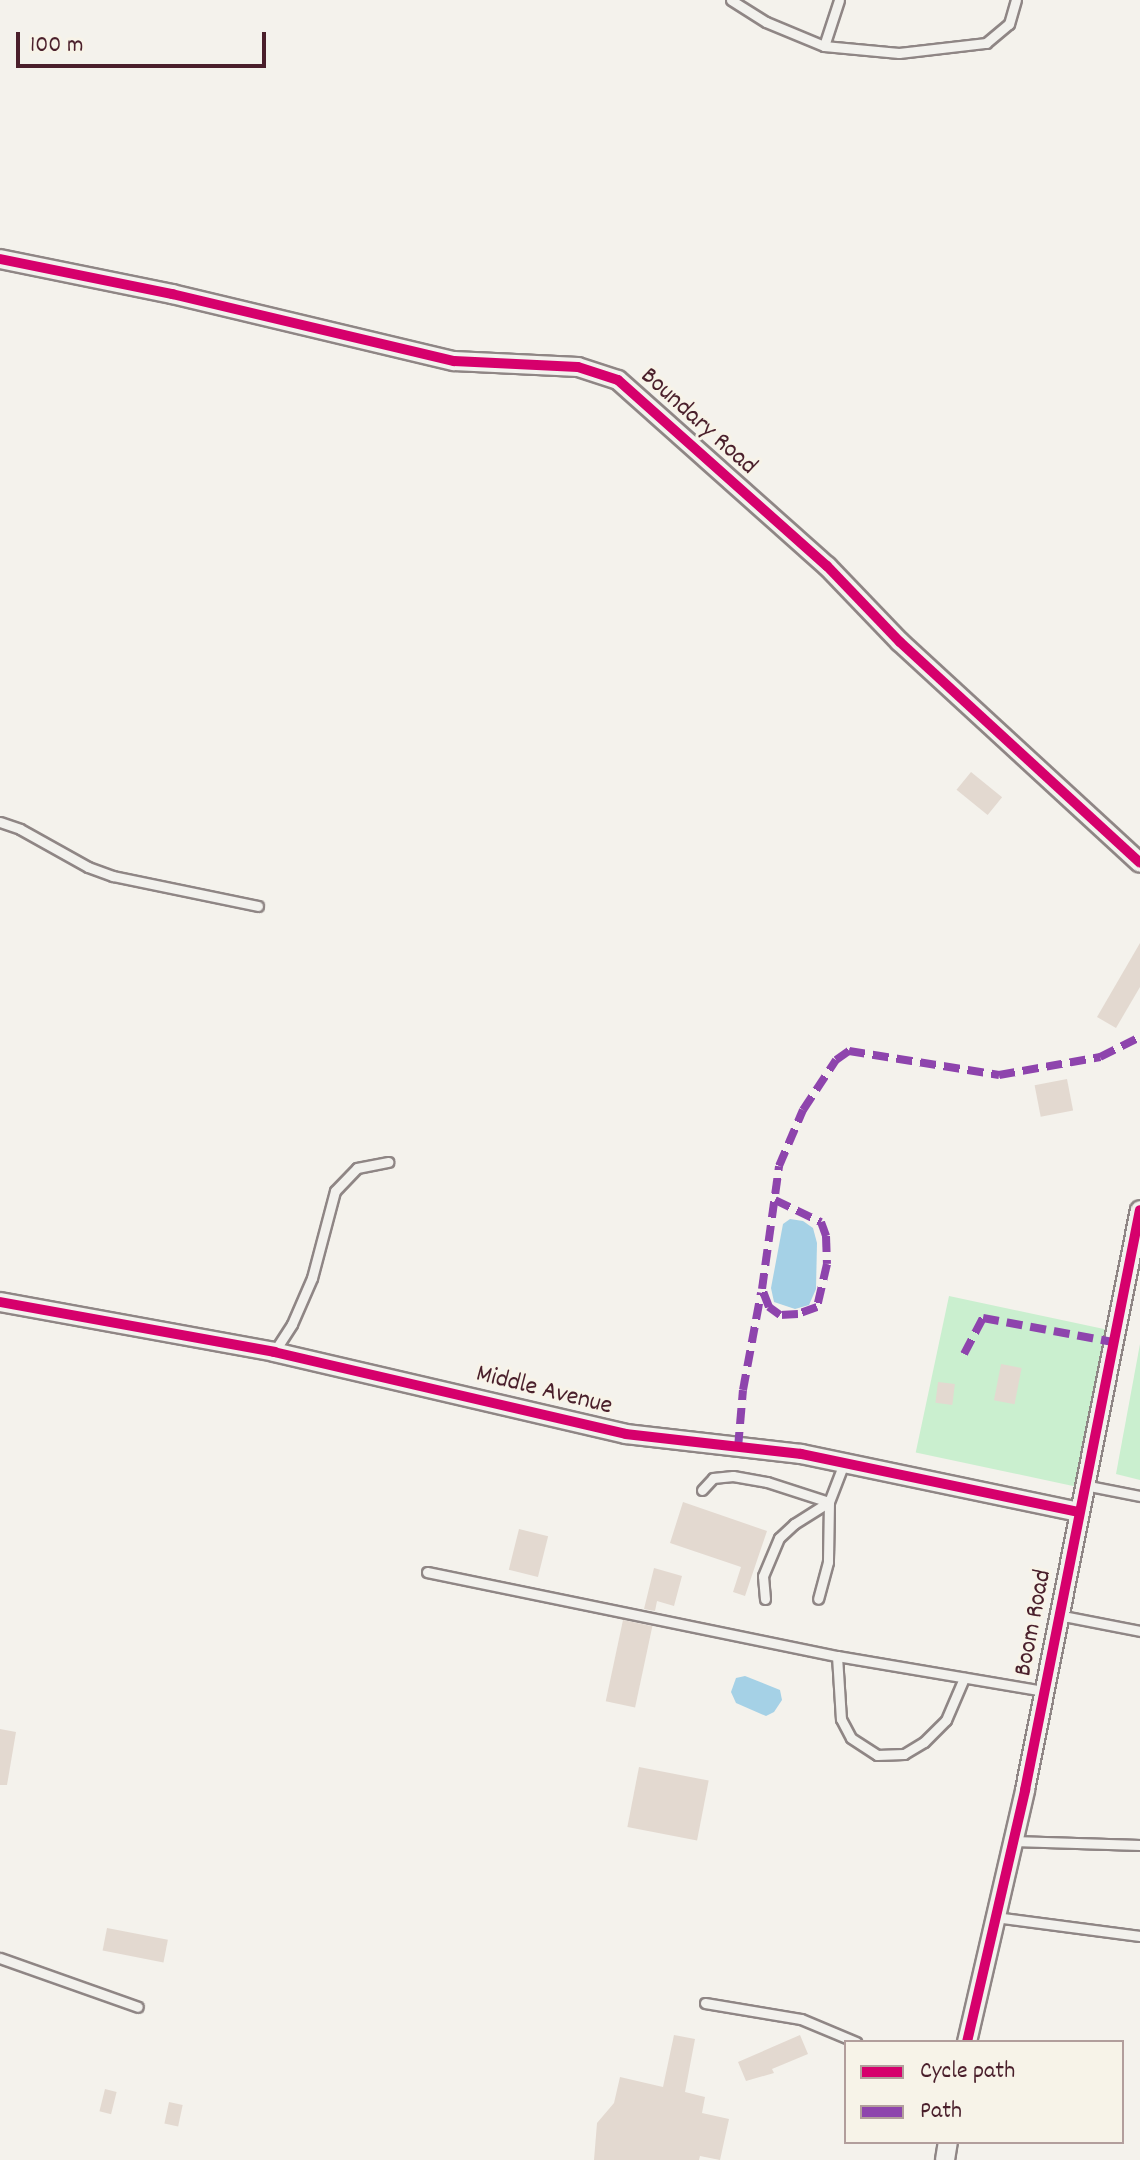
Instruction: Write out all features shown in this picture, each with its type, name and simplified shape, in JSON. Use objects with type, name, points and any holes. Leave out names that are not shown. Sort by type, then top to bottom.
[{"type":"street","name":"Boundary Road","points":[[0,261],[172,294],[454,361],[578,367],[618,380],[827,566],[900,642],[1140,863]]},
{"type":"street","name":"Boom Road","points":[[967,2040],[1013,1841],[1140,1210]]},
{"type":"street","name":"Middle Avenue","points":[[0,1302],[274,1352],[626,1434],[778,1451],[1079,1512]]},
{"type":"lane","points":[[731,0],[766,22],[824,46],[899,53],[986,43],[1009,24],[1016,0]]},
{"type":"lane","points":[[824,46],[839,0]]},
{"type":"lane","points":[[0,822],[20,829],[88,867],[113,876],[258,906]]},
{"type":"lane","points":[[274,1352],[292,1324],[312,1278],[335,1191],[357,1168],[388,1162]]},
{"type":"lane","points":[[818,1599],[828,1562],[829,1502],[844,1463]]},
{"type":"lane","points":[[702,1490],[713,1478],[733,1476],[767,1482],[829,1502]]},
{"type":"lane","points":[[1084,1485],[1140,1496]]},
{"type":"lane","points":[[765,1599],[763,1576],[779,1538],[794,1524],[829,1502]]},
{"type":"lane","points":[[427,1572],[837,1656],[1043,1691]]},
{"type":"lane","points":[[1058,1615],[1140,1631]]},
{"type":"lane","points":[[837,1656],[841,1719],[851,1738],[877,1755],[904,1754],[924,1742],[946,1720],[964,1678]]},
{"type":"lane","points":[[1013,1841],[1140,1845]]},
{"type":"lane","points":[[995,1917],[1140,1936]]},
{"type":"lane","points":[[0,1958],[138,2007]]},
{"type":"lane","points":[[705,2003],[801,2019],[851,2040]]},
{"type":"green space","points":[[949,1296],[1107,1330],[1074,1486],[916,1453]]},
{"type":"green space","points":[[1140,1344],[1140,1480],[1116,1474]]},
{"type":"water","points":[[790,1219],[803,1221],[813,1228],[817,1243],[816,1289],[809,1305],[795,1309],[774,1302],[771,1288],[783,1224]]},
{"type":"water","points":[[745,1676],[780,1690],[782,1700],[774,1712],[766,1716],[736,1703],[731,1692],[736,1678]]},
{"type":"building","points":[[971,772],[1002,797],[988,815],[957,790]]},
{"type":"building","points":[[1140,943],[1140,987],[1116,1028],[1097,1017]]},
{"type":"building","points":[[1067,1079],[1073,1110],[1041,1117],[1035,1085]]},
{"type":"building","points":[[1001,1364],[1022,1368],[1015,1404],[994,1400]]},
{"type":"building","points":[[938,1382],[955,1384],[952,1405],[935,1403]]},
{"type":"building","points":[[683,1502],[767,1531],[745,1596],[733,1592],[741,1567],[670,1543]]},
{"type":"building","points":[[519,1529],[548,1536],[538,1577],[509,1570]]},
{"type":"building","points":[[654,1568],[682,1576],[674,1606],[657,1601],[655,1611],[644,1609]]},
{"type":"building","points":[[623,1620],[652,1626],[635,1707],[606,1701]]},
{"type":"building","points":[[0,1729],[16,1732],[7,1785],[0,1785]]},
{"type":"building","points":[[639,1767],[709,1781],[697,1840],[627,1827]]},
{"type":"building","points":[[107,1928],[168,1940],[163,1962],[103,1951]]},
{"type":"building","points":[[674,2035],[695,2039],[685,2092],[705,2097],[702,2113],[729,2119],[720,2160],[700,2156],[699,2160],[594,2160],[597,2123],[614,2103],[620,2077],[663,2087]]},
{"type":"building","points":[[800,2035],[808,2054],[772,2069],[774,2073],[746,2081],[738,2062]]},
{"type":"building","points":[[105,2089],[117,2092],[111,2114],[99,2111]]},
{"type":"building","points":[[169,2102],[183,2105],[178,2126],[164,2124]]},
{"type":"marked path","points":[[775,1200],[821,1222],[826,1236],[827,1264],[817,1307],[798,1314],[780,1315],[769,1307],[762,1289],[779,1166],[803,1110],[836,1060],[849,1051],[999,1075],[1100,1057],[1140,1037]]},
{"type":"marked path","points":[[738,1448],[743,1390],[761,1293]]},
{"type":"marked path","points":[[964,1354],[983,1318],[1113,1342]]},
{"type":"cycle path","points":[[0,259],[172,294],[454,361],[578,367],[618,380],[827,566],[900,642],[1140,863]]},
{"type":"cycle path","points":[[967,2040],[1025,1790],[1140,1210]]},
{"type":"cycle path","points":[[0,1302],[274,1352],[626,1434],[801,1454],[1079,1512]]}]
